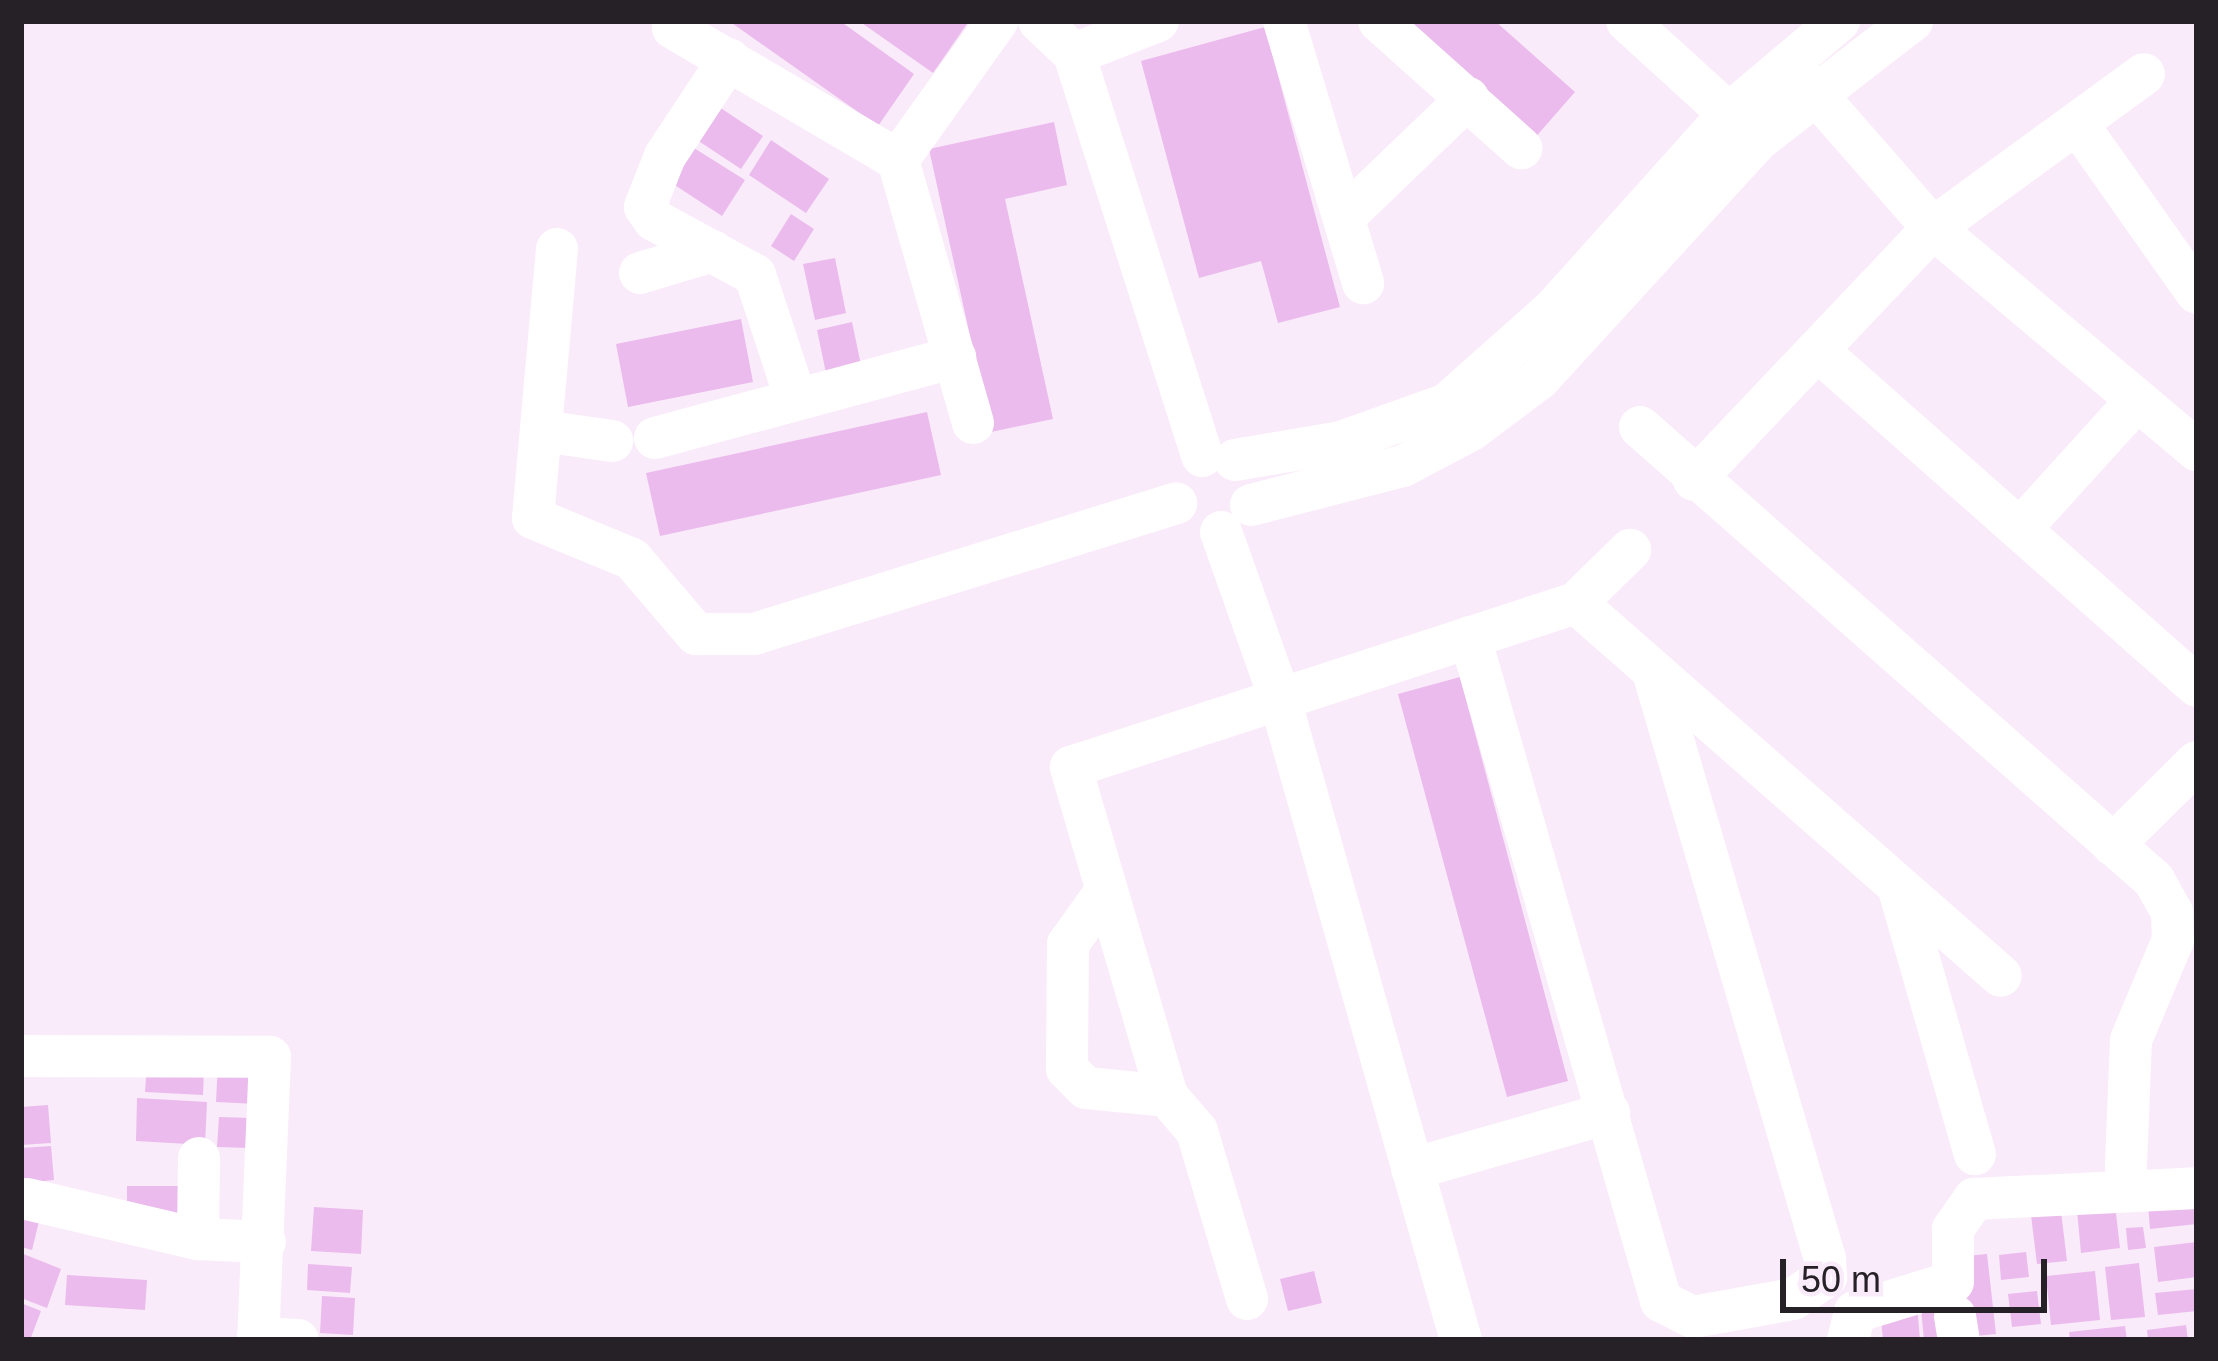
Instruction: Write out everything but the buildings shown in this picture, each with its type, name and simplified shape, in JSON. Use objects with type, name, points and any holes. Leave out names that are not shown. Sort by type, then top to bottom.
[{"type":"street","points":[[898,160],[997,21]]},
{"type":"street","points":[[1039,21],[1073,54],[1219,458],[1251,477],[1236,518],[1279,696],[1461,1340]]},
{"type":"street","points":[[1073,54],[1158,21]]},
{"type":"street","points":[[1284,21],[1363,284]]},
{"type":"street","points":[[1379,21],[1521,148]]},
{"type":"street","points":[[1627,21],[1744,126]]},
{"type":"street","points":[[1803,80],[1839,21]]},
{"type":"street","points":[[1496,386],[1403,466],[1236,518],[1193,526],[1176,502],[1180,474],[1219,458],[1341,442],[1496,386],[1539,380],[1744,126],[1803,80],[1906,23]]},
{"type":"street","points":[[673,28],[898,160],[973,423]]},
{"type":"street","points":[[728,59],[665,156],[645,207],[654,220],[755,274],[795,397]]},
{"type":"street","points":[[1694,480],[1933,228],[2079,126],[2144,74]]},
{"type":"street","points":[[1803,80],[1933,228],[2197,451]]},
{"type":"street","points":[[1344,217],[1468,98]]},
{"type":"street","points":[[2079,126],[2197,293]]},
{"type":"street","points":[[556,249],[533,518],[632,560],[696,634],[754,634],[1176,502]]},
{"type":"street","points":[[640,273],[713,251]]},
{"type":"street","points":[[1817,350],[2197,686]]},
{"type":"street","points":[[655,438],[955,357]]},
{"type":"street","points":[[2022,527],[2137,400]]},
{"type":"street","points":[[1640,427],[1694,480],[2154,880],[2172,913],[2173,940],[2131,1040],[2126,1167]]},
{"type":"street","points":[[541,431],[612,441]]},
{"type":"street","points":[[1247,1299],[1197,1131],[1167,1096],[1106,891],[1074,762],[1576,603],[1630,550]]},
{"type":"street","points":[[1576,603],[2001,976]]},
{"type":"street","points":[[1470,637],[1661,1301],[1693,1317],[1793,1299],[1826,1276],[1654,675]]},
{"type":"street","points":[[2113,845],[2197,762]]},
{"type":"street","points":[[1898,886],[1975,1154]]},
{"type":"street","points":[[1106,891],[1068,944],[1067,1069],[1086,1088],[1167,1096]]},
{"type":"street","points":[[21,1056],[270,1057],[265,1241],[271,1340]]},
{"type":"street","points":[[1412,1169],[1609,1113]]},
{"type":"street","points":[[198,1239],[199,1158]]},
{"type":"street","points":[[1848,1340],[1855,1312],[1953,1282],[1953,1229],[1975,1199],[2197,1188]]},
{"type":"street","points":[[27,1198],[198,1239],[265,1241]]}]
